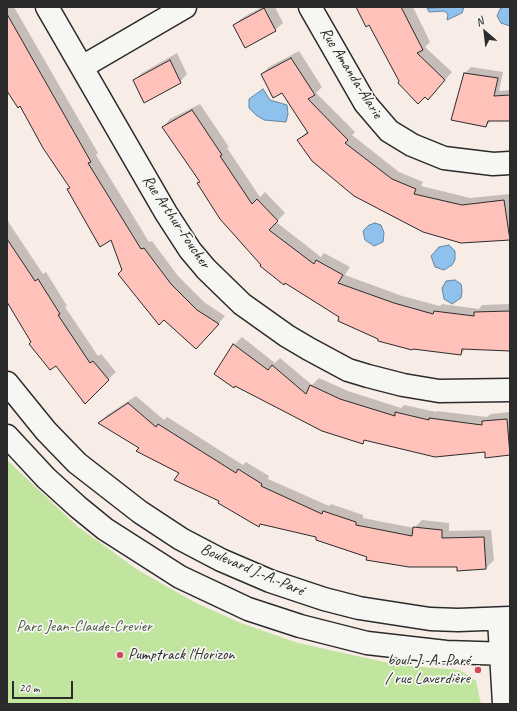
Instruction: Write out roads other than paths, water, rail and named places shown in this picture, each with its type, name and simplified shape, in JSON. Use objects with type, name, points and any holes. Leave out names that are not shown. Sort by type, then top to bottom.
[{"type":"street","name":"Rue Arthur-Foucher","points":[[47,7],[155,196],[190,250],[224,288],[248,308],[287,336],[327,360],[368,376],[415,387],[439,390],[510,390]]},
{"type":"street","points":[[82,67],[185,7]]},
{"type":"street","name":"Rue Amanda-Alarie","points":[[310,7],[362,98],[375,116],[389,131],[412,145],[444,158],[487,164],[510,163]]},
{"type":"street","name":"Boulevard J.-A.-Paré","points":[[7,383],[46,431],[77,463],[140,512],[181,538],[221,560],[270,581],[324,599],[359,608],[430,619],[504,619]]},
{"type":"street","points":[[7,436],[46,478],[78,507],[121,539],[180,577],[248,610],[300,626],[382,645],[440,652],[506,654]]},
{"type":"street","points":[[121,539],[140,512]]},
{"type":"street","points":[[504,619],[506,654],[504,704]]},
{"type":"water","points":[[464,7],[462,13],[447,20],[448,14],[444,11],[429,12],[427,8]]},
{"type":"water","points":[[510,7],[510,26],[501,23],[497,16],[500,9]]},
{"type":"water","points":[[263,89],[270,100],[287,105],[288,114],[286,122],[264,120],[249,108],[249,99]]},
{"type":"water","points":[[375,223],[381,225],[384,233],[383,242],[374,246],[365,240],[363,231],[369,225]]},
{"type":"water","points":[[449,245],[455,251],[455,260],[452,265],[444,270],[435,267],[431,256],[439,247]]},
{"type":"water","points":[[455,280],[461,284],[462,291],[461,298],[452,304],[444,299],[442,288],[446,281]]},
{"type":"place","name":"Pumptrack l'Horizon","points":[[120,655]]},
{"type":"place","name":"boul. J.-A.-Paré / rue Laverdière","points":[[478,670]]},
{"type":"park label","name":"Parc Jean-Claude-Crevier","points":[[84,627]]}]
